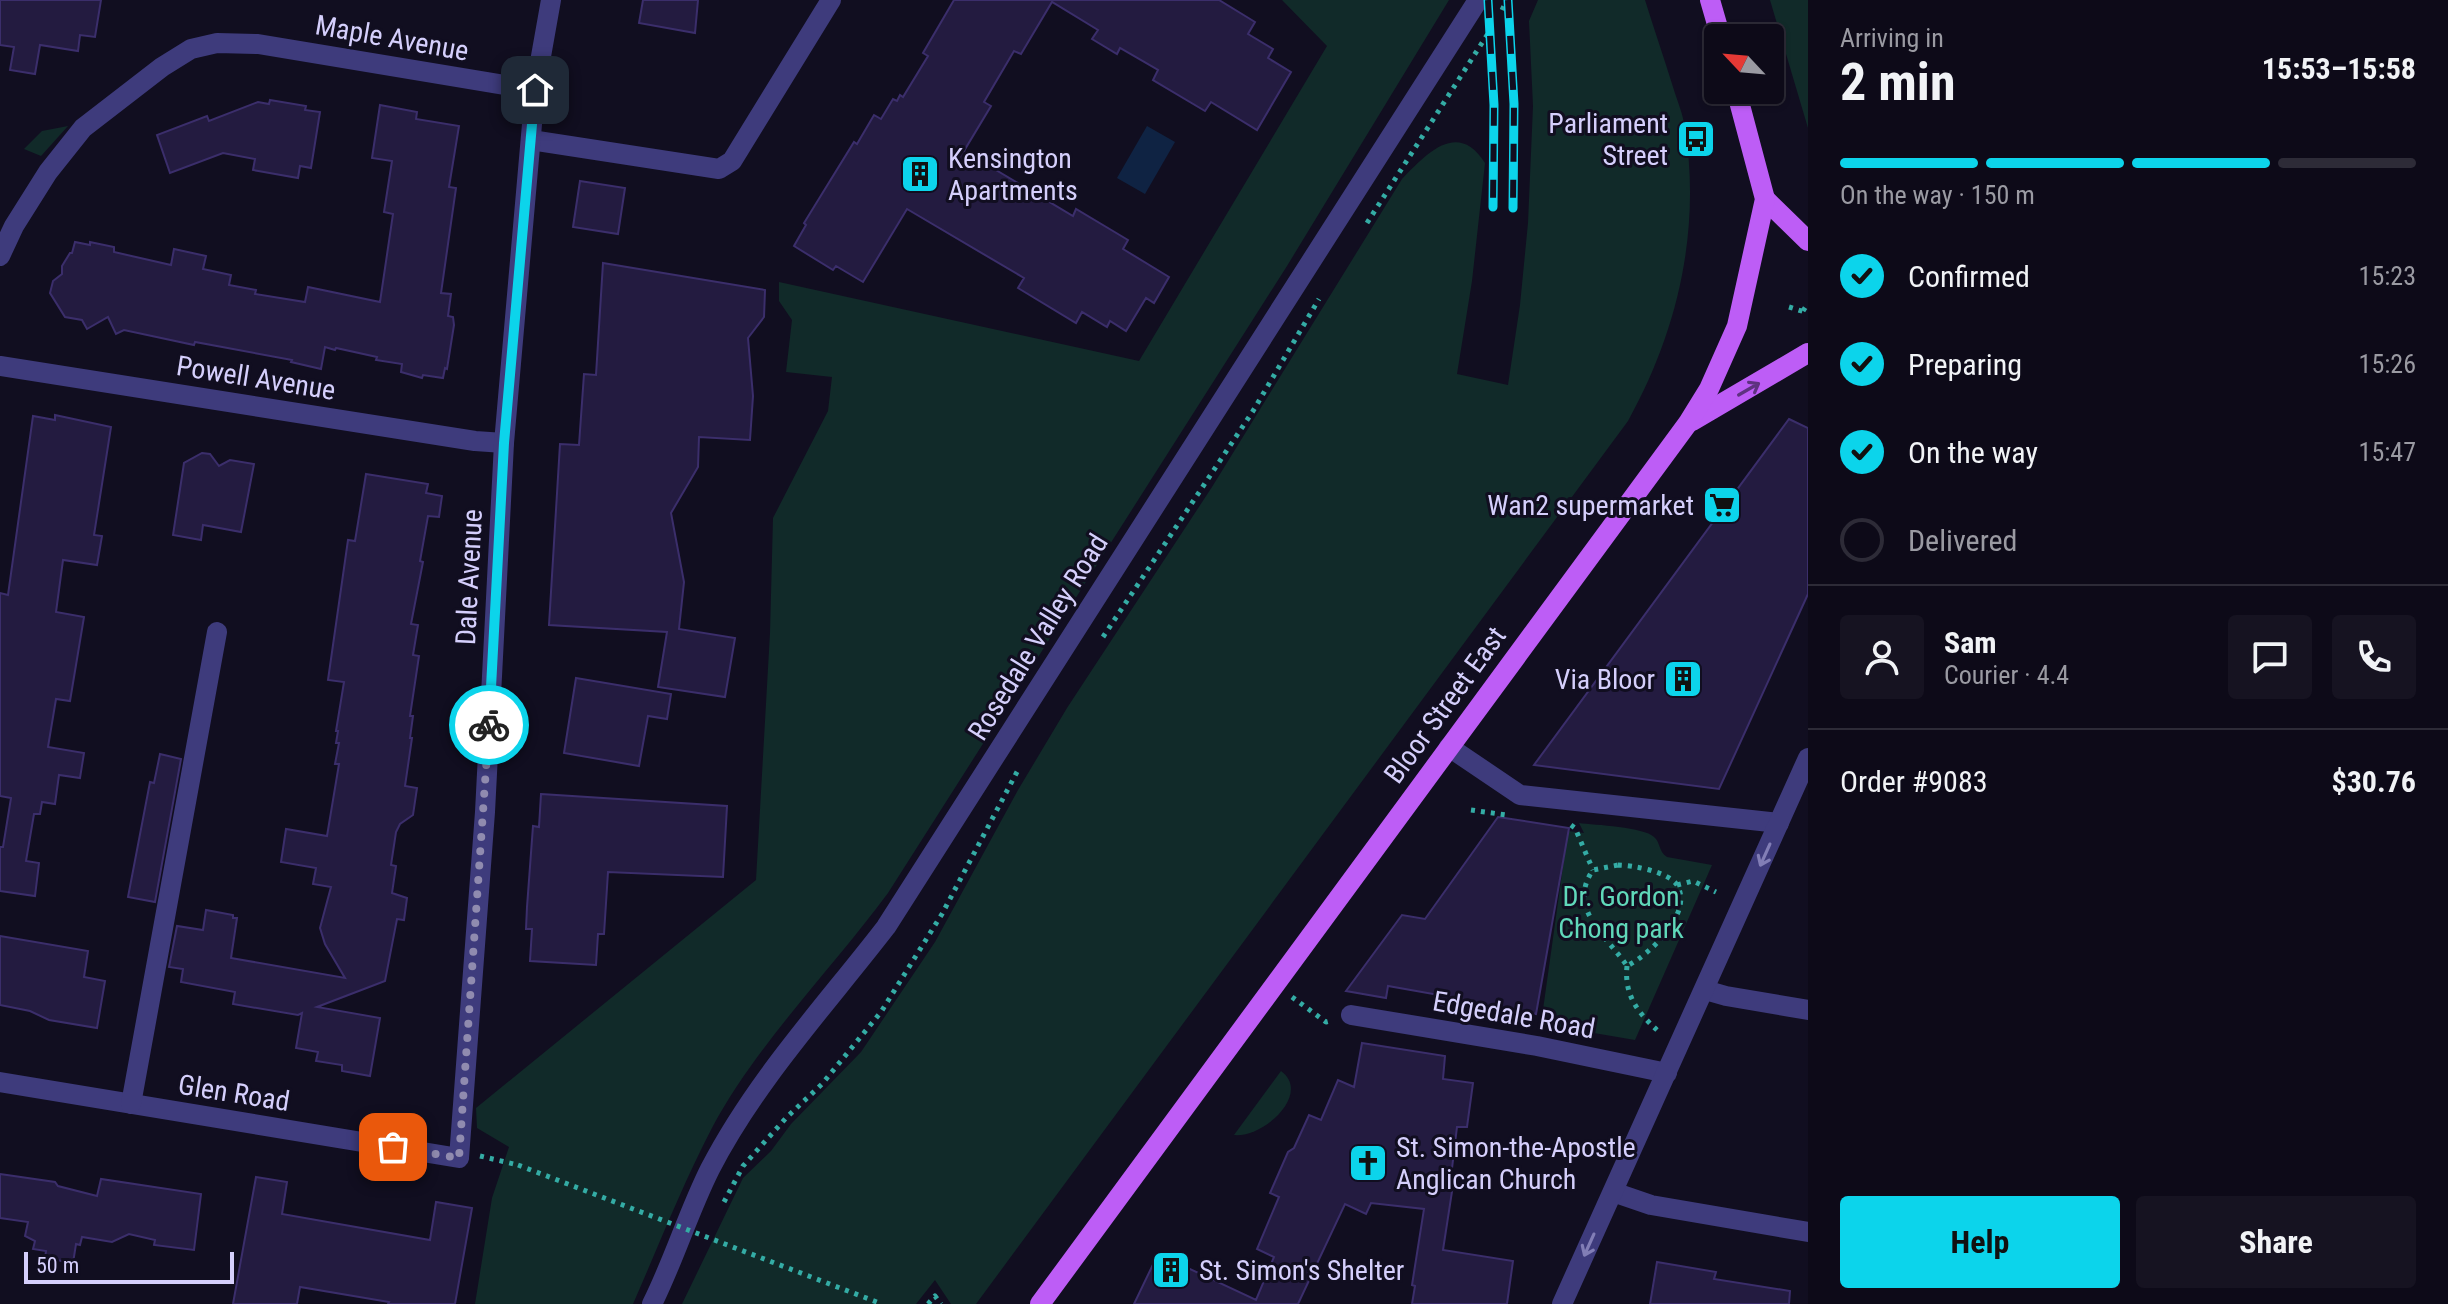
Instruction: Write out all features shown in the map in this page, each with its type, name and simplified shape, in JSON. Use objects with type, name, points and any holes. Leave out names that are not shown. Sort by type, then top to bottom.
[{"type":"main road","points":[[1710,0],[1717,24]]},
{"type":"main road","name":"Bloor Street East","points":[[1040,1304],[1688,423],[1709,389],[1737,326],[1765,199],[1740,104]]},
{"type":"main road","points":[[1765,199],[1808,241]]},
{"type":"main road","points":[[1688,423],[1808,353]]},
{"type":"street","name":"Dale Avenue","points":[[459,1158],[485,812],[504,443],[535,90],[551,0]]},
{"type":"street","points":[[531,140],[719,169],[732,161],[831,0]]},
{"type":"street","name":"Rosedale Valley Road","points":[[652,1304],[710,1170],[744,1112],[785,1053],[886,927],[934,855],[1478,0]]},
{"type":"street","name":"Maple Avenue","points":[[0,256],[14,226],[48,172],[83,128],[162,67],[191,49],[217,43],[258,44],[535,90]]},
{"type":"street","name":"Powell Avenue","points":[[0,366],[475,441],[504,443]]},
{"type":"street","points":[[131,1104],[217,632]]},
{"type":"street","points":[[1449,747],[1520,795],[1779,823]]},
{"type":"street","points":[[1562,1304],[1779,823],[1803,780],[1808,758]]},
{"type":"street","points":[[1705,990],[1808,1010]]},
{"type":"street","name":"Edgedale Road","points":[[1351,1015],[1537,1046],[1667,1073]]},
{"type":"street","name":"Glen Road","points":[[0,1082],[459,1158]]},
{"type":"street","points":[[1613,1192],[1651,1205],[1808,1232]]},
{"type":"path","points":[[1500,13],[1507,0]]},
{"type":"path","points":[[1361,232],[1470,66],[1492,26]]},
{"type":"path","points":[[1096,647],[1253,411],[1320,296]]},
{"type":"path","points":[[1789,307],[1806,312],[1808,303]]},
{"type":"path","points":[[720,1209],[743,1166],[822,1084],[881,1012],[904,978],[942,914],[1020,765]]},
{"type":"path","points":[[1471,810],[1508,815]]},
{"type":"path","points":[[1570,824],[1575,828],[1593,870]]},
{"type":"path","points":[[1657,1030],[1636,1009],[1626,980],[1627,966],[1592,923],[1585,897],[1587,878],[1593,870],[1603,866],[1630,865],[1645,868],[1677,885],[1693,881],[1716,892]]},
{"type":"path","points":[[1627,966],[1654,946],[1670,928],[1679,906],[1677,885]]},
{"type":"path","points":[[1275,985],[1326,1022]]},
{"type":"path","points":[[459,1158],[492,1157],[518,1165],[882,1304]]},
{"type":"path","points":[[707,1237],[713,1223]]},
{"type":"path","points":[[928,1304],[935,1296],[941,1304]]},
{"type":"green space","points":[[1282,0],[1449,0],[1287,266],[888,893],[773,1036],[731,1096],[692,1170],[633,1304],[475,1304],[492,1198],[509,1147],[477,1128],[476,1108],[756,880],[773,518],[828,411],[832,377],[786,372],[792,320],[779,301],[779,282],[1139,361],[1327,46]]},
{"type":"green space","points":[[1538,0],[1645,0],[1684,123],[1690,204],[1681,279],[1660,352],[1628,421],[976,1304],[951,1304],[935,1280],[916,1304],[682,1304],[743,1178],[861,1052],[935,942],[1067,708],[1212,487],[1402,179],[1432,151],[1453,142],[1475,150],[1485,163],[1472,281],[1457,374],[1508,385],[1528,223],[1533,106],[1529,21]]},
{"type":"green space","points":[[1770,0],[1808,0],[1808,128],[1784,47],[1784,24],[1777,24]]},
{"type":"green space","points":[[68,126],[41,156],[24,149],[42,131]]},
{"type":"green space","name":"Dr. Gordon Chong park","points":[[1579,823],[1640,831],[1654,837],[1667,857],[1712,865],[1635,1040],[1541,1024],[1568,831],[1584,833]]},
{"type":"green space","points":[[1281,1071],[1289,1080],[1291,1091],[1280,1113],[1258,1130],[1234,1135]]},
{"type":"water","points":[[1147,126],[1175,142],[1145,194],[1117,178]]},
{"type":"building","points":[[0,0],[101,0],[95,37],[80,35],[78,51],[40,45],[35,74],[10,70],[14,47],[0,45]]},
{"type":"building","points":[[643,0],[698,0],[695,33],[639,23]]},
{"type":"building","name":"Kensington Apartments","points":[[954,0],[1219,0],[1255,22],[1248,34],[1273,49],[1268,58],[1291,72],[1257,130],[1211,102],[1205,111],[1153,80],[1158,70],[1120,48],[1117,54],[1092,39],[1098,30],[1052,2],[1021,54],[1014,51],[984,102],[991,106],[964,151],[1073,216],[1076,209],[1128,240],[1123,249],[1169,277],[1154,303],[1146,298],[1126,331],[1110,321],[1107,327],[1082,312],[1076,323],[1018,288],[1024,278],[907,209],[863,282],[836,266],[833,270],[794,246],[806,225],[804,223],[854,142],[857,144],[874,115],[881,119],[893,99],[897,101],[900,95],[903,97],[928,56],[923,53]]},
{"type":"building","points":[[270,100],[306,106],[305,110],[320,112],[311,168],[300,166],[298,178],[253,170],[255,159],[223,153],[170,173],[157,135],[207,116],[209,121],[258,102],[269,104]]},
{"type":"building","points":[[380,105],[417,112],[416,119],[459,126],[449,187],[456,188],[441,293],[451,294],[448,316],[453,317],[454,325],[443,378],[423,375],[422,378],[401,372],[402,364],[336,348],[325,347],[321,369],[292,360],[195,342],[194,345],[124,330],[116,334],[108,317],[87,329],[82,320],[65,317],[50,293],[53,281],[62,274],[62,266],[72,253],[75,242],[90,245],[90,242],[114,247],[114,252],[171,265],[174,249],[206,256],[203,269],[231,275],[229,285],[256,290],[255,294],[305,302],[308,287],[380,302],[393,214],[384,212],[392,161],[372,158]]},
{"type":"building","points":[[580,181],[625,188],[618,234],[573,227]]},
{"type":"building","points":[[603,263],[765,290],[764,317],[748,338],[753,396],[750,440],[699,437],[698,467],[671,513],[684,582],[679,629],[735,638],[725,697],[658,687],[667,632],[549,625],[560,444],[579,445],[584,374],[596,375]]},
{"type":"building","points":[[55,415],[111,427],[94,535],[102,536],[97,565],[63,560],[56,612],[84,617],[70,701],[56,699],[48,747],[84,753],[80,778],[59,775],[55,804],[42,802],[40,814],[34,814],[26,861],[39,863],[35,896],[0,891],[0,847],[3,847],[11,798],[0,796],[0,593],[8,595],[33,416],[55,420]]},
{"type":"building","name":"Via Bloor","points":[[1789,419],[1808,428],[1808,594],[1719,789],[1534,765]]},
{"type":"building","points":[[202,453],[210,454],[219,466],[230,460],[254,464],[241,532],[203,525],[201,540],[173,535],[184,463]]},
{"type":"building","points":[[366,474],[428,484],[426,493],[442,496],[439,517],[428,516],[411,624],[418,625],[413,655],[419,656],[410,716],[413,716],[412,738],[405,786],[417,788],[413,815],[400,824],[396,832],[391,865],[396,866],[392,893],[407,898],[404,920],[397,919],[385,981],[317,1007],[380,1018],[370,1076],[342,1071],[342,1065],[316,1061],[318,1052],[296,1048],[302,1013],[298,1015],[233,1004],[235,992],[181,982],[183,969],[169,967],[177,926],[203,930],[206,910],[237,918],[231,958],[345,978],[325,944],[320,928],[331,887],[313,884],[316,868],[281,862],[286,829],[327,836],[339,764],[335,764],[339,743],[336,743],[336,731],[344,682],[328,680],[348,540],[355,541]]},
{"type":"building","points":[[576,678],[671,694],[667,719],[648,716],[639,766],[564,753]]},
{"type":"building","points":[[160,754],[181,759],[155,902],[128,897],[150,782],[154,783]]},
{"type":"building","points":[[541,794],[727,806],[723,877],[608,872],[604,934],[598,934],[596,965],[530,961],[532,929],[526,929],[527,907],[533,826],[539,827]]},
{"type":"building","points":[[1498,817],[1569,828],[1536,1014],[1485,1005],[1484,1013],[1437,1004],[1439,995],[1388,986],[1386,998],[1346,991],[1402,915],[1425,919]]},
{"type":"building","points":[[0,936],[88,951],[84,977],[105,981],[97,1028],[49,1020],[30,1011],[0,1005]]},
{"type":"building","name":"St. Simon-the-Apostle Anglican Church","points":[[1362,1043],[1445,1056],[1443,1079],[1473,1083],[1467,1127],[1457,1127],[1450,1185],[1453,1185],[1443,1250],[1513,1261],[1507,1304],[1412,1304],[1424,1209],[1371,1203],[1366,1214],[1345,1204],[1298,1304],[1134,1304],[1158,1254],[1256,1300],[1274,1257],[1257,1249],[1279,1197],[1270,1193],[1309,1115],[1321,1120],[1338,1080],[1354,1087]]},
{"type":"building","points":[[0,1174],[55,1182],[58,1186],[97,1196],[101,1179],[201,1194],[194,1250],[154,1245],[155,1240],[129,1234],[112,1242],[82,1237],[80,1245],[76,1244],[73,1263],[45,1258],[46,1251],[33,1249],[35,1241],[25,1236],[28,1222],[0,1218]]},
{"type":"building","points":[[256,1177],[287,1182],[282,1214],[430,1240],[436,1202],[472,1208],[455,1304],[388,1304],[300,1287],[297,1304],[233,1304]]},
{"type":"building","points":[[1657,1262],[1716,1272],[1714,1279],[1790,1291],[1789,1304],[1650,1304]]},
{"type":"railway","points":[[1488,0],[1494,105],[1493,207]]},
{"type":"railway","points":[[1508,0],[1514,104],[1513,208]]},
{"type":"way so far","points":[[393,1147],[459,1158],[480,890],[489,725]]},
{"type":"place","name":"Parliament Street","points":[[1696,139]]},
{"type":"place","name":"Kensington Apartments","points":[[920,174]]},
{"type":"place","name":"Wan2 supermarket","points":[[1722,505]]},
{"type":"place","name":"Via Bloor","points":[[1683,679]]},
{"type":"place","name":"St. Simon-the-Apostle Anglican Church","points":[[1368,1163]]},
{"type":"place","name":"St. Simon's Shelter","points":[[1171,1270]]},
{"type":"route","points":[[489,725],[504,443],[535,90]]}]
